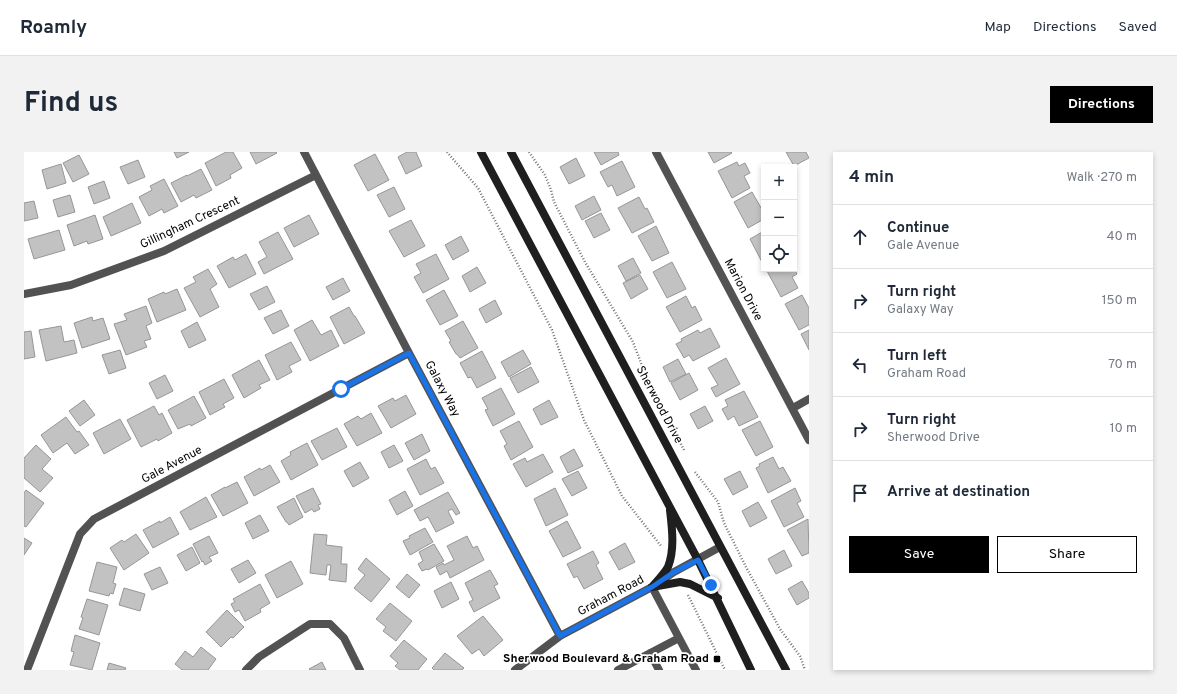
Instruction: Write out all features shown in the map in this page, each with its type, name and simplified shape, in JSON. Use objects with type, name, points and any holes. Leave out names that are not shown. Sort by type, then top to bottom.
[{"type":"main road","points":[[481,152],[718,598],[751,670]]},
{"type":"main road","name":"Sherwood Drive","points":[[511,152],[786,670]]},
{"type":"main road","points":[[652,587],[668,567],[673,541],[670,507]]},
{"type":"main road","points":[[652,587],[680,582],[690,584],[718,598]]},
{"type":"street","name":"Galaxy Way","points":[[304,152],[560,636]]},
{"type":"street","name":"Marion Drive","points":[[656,152],[809,440]]},
{"type":"street","name":"Gillingham Crescent","points":[[24,294],[71,285],[164,251],[316,175]]},
{"type":"street","name":"Gale Avenue","points":[[27,670],[80,534],[94,519],[409,353]]},
{"type":"street","points":[[792,408],[809,399]]},
{"type":"street","name":"Graham Road","points":[[515,670],[560,636],[652,587],[674,572],[720,547]]},
{"type":"street","points":[[652,587],[696,670]]},
{"type":"street","points":[[246,670],[258,657],[310,624],[330,624],[344,638],[360,670]]},
{"type":"street","points":[[618,670],[679,638]]},
{"type":"street","points":[[650,653],[659,670]]},
{"type":"path","points":[[447,152],[478,188],[552,330],[584,420],[622,496],[670,557]]},
{"type":"path","points":[[529,152],[545,175],[552,190],[554,202],[584,262],[633,342],[646,376],[685,453]]},
{"type":"path","points":[[692,466],[718,502],[724,523],[746,567],[780,628],[800,656],[805,670]]},
{"type":"path","points":[[680,582],[725,670]]},
{"type":"building","points":[[174,152],[189,152],[177,158]]},
{"type":"building","points":[[226,152],[233,152],[242,168],[230,175],[231,178],[216,186],[205,163]]},
{"type":"building","points":[[250,152],[276,152],[277,153],[256,164]]},
{"type":"building","points":[[407,152],[416,152],[422,166],[406,174],[398,157]]},
{"type":"building","points":[[594,152],[618,152],[619,155],[601,165]]},
{"type":"building","points":[[708,152],[731,152],[732,153],[714,163]]},
{"type":"building","points":[[786,152],[806,152],[809,158],[797,164],[793,164]]},
{"type":"building","points":[[375,154],[389,180],[368,191],[354,165]]},
{"type":"building","points":[[79,155],[89,174],[73,182],[63,163]]},
{"type":"building","points":[[576,158],[585,176],[569,184],[560,167]]},
{"type":"building","points":[[138,160],[145,177],[128,184],[120,167]]},
{"type":"building","points":[[622,161],[635,187],[617,196],[612,185],[608,187],[600,172]]},
{"type":"building","points":[[737,162],[739,166],[745,163],[750,173],[744,176],[750,188],[732,198],[718,171]]},
{"type":"building","points":[[61,164],[66,183],[47,189],[42,170]]},
{"type":"building","points":[[201,169],[212,190],[196,198],[194,195],[181,202],[171,183]]},
{"type":"building","points":[[164,179],[178,206],[164,213],[162,209],[149,216],[139,197],[152,190],[150,186]]},
{"type":"building","points":[[104,181],[110,198],[94,204],[88,187]]},
{"type":"building","points":[[394,187],[405,209],[389,217],[377,195]]},
{"type":"building","points":[[752,192],[761,208],[761,221],[748,228],[734,202]]},
{"type":"building","points":[[70,195],[75,212],[58,217],[53,200]]},
{"type":"building","points":[[594,196],[601,210],[582,220],[575,206]]},
{"type":"building","points":[[639,197],[645,209],[647,208],[654,222],[632,233],[618,208]]},
{"type":"building","points":[[34,201],[38,218],[24,221],[24,203]]},
{"type":"building","points":[[132,203],[141,223],[111,236],[103,217]]},
{"type":"building","points":[[601,213],[610,230],[594,238],[585,221]]},
{"type":"building","points":[[95,215],[103,239],[88,244],[87,241],[74,246],[67,225]]},
{"type":"building","points":[[309,215],[319,234],[294,247],[284,228]]},
{"type":"building","points":[[411,220],[425,246],[404,257],[389,231]]},
{"type":"building","points":[[656,226],[669,253],[652,261],[638,236]]},
{"type":"building","points":[[59,230],[65,250],[34,259],[28,239]]},
{"type":"building","points":[[278,232],[293,259],[264,274],[258,262],[267,257],[259,242]]},
{"type":"building","points":[[761,233],[761,260],[750,239]]},
{"type":"building","points":[[461,236],[469,251],[453,260],[445,245]]},
{"type":"building","points":[[246,254],[256,274],[229,288],[217,266],[233,257],[235,260]]},
{"type":"building","points":[[436,254],[449,279],[423,293],[414,277],[421,273],[416,264]]},
{"type":"building","points":[[633,258],[641,273],[626,281],[618,266]]},
{"type":"building","points":[[672,262],[686,289],[667,298],[653,272]]},
{"type":"building","points":[[477,267],[486,283],[470,292],[462,276]]},
{"type":"building","points":[[208,269],[217,284],[210,289],[219,307],[200,317],[184,288],[196,282],[193,277]]},
{"type":"building","points":[[768,272],[796,272],[797,274],[792,277],[798,288],[781,297]]},
{"type":"building","points":[[640,275],[648,289],[631,299],[623,283]]},
{"type":"building","points":[[343,278],[350,291],[333,300],[326,287]]},
{"type":"building","points":[[267,286],[275,302],[259,310],[250,294]]},
{"type":"building","points":[[177,289],[186,310],[157,322],[148,299],[164,292],[165,294]]},
{"type":"building","points":[[444,290],[458,316],[440,325],[426,300]]},
{"type":"building","points":[[802,295],[809,308],[809,325],[799,330],[785,304]]},
{"type":"building","points":[[686,296],[692,308],[695,306],[702,320],[680,332],[666,307]]},
{"type":"building","points":[[495,300],[502,314],[486,323],[479,309]]},
{"type":"building","points":[[146,306],[152,323],[146,326],[151,339],[144,341],[147,347],[126,355],[114,324],[127,320],[124,314]]},
{"type":"building","points":[[349,307],[365,333],[344,344],[330,317]]},
{"type":"building","points":[[281,310],[289,326],[273,334],[264,318]]},
{"type":"building","points":[[92,317],[93,321],[103,318],[110,339],[82,348],[74,323]]},
{"type":"building","points":[[312,320],[321,335],[331,330],[339,346],[310,361],[294,330]]},
{"type":"building","points":[[463,321],[478,348],[460,358],[449,342],[451,341],[445,331]]},
{"type":"building","points":[[197,322],[206,340],[189,348],[181,331]]},
{"type":"building","points":[[61,326],[64,342],[74,340],[77,353],[46,361],[39,330]]},
{"type":"building","points":[[710,328],[720,347],[693,361],[689,355],[684,358],[676,344],[682,341],[681,339],[698,330],[700,333]]},
{"type":"building","points":[[809,330],[809,350],[801,334]]},
{"type":"building","points":[[31,331],[35,357],[24,359],[24,332]]},
{"type":"building","points":[[291,342],[301,360],[289,366],[292,372],[277,380],[265,355]]},
{"type":"building","points":[[120,350],[126,368],[109,374],[102,355]]},
{"type":"building","points":[[523,350],[531,364],[509,377],[501,362]]},
{"type":"building","points":[[482,351],[496,378],[477,388],[471,377],[468,378],[460,363]]},
{"type":"building","points":[[726,358],[740,384],[716,397],[711,388],[718,385],[708,368]]},
{"type":"building","points":[[678,359],[686,374],[670,382],[663,367]]},
{"type":"building","points":[[259,360],[270,380],[259,385],[261,388],[244,398],[232,375]]},
{"type":"building","points":[[531,367],[539,382],[518,393],[510,378]]},
{"type":"building","points":[[689,373],[698,390],[680,400],[671,383]]},
{"type":"building","points":[[165,375],[173,391],[157,399],[149,383]]},
{"type":"building","points":[[224,379],[234,398],[223,404],[225,407],[210,415],[199,392]]},
{"type":"building","points":[[501,388],[515,414],[493,426],[485,410],[488,409],[482,398]]},
{"type":"building","points":[[744,391],[758,417],[739,426],[734,416],[728,420],[722,409],[728,406],[725,400]]},
{"type":"building","points":[[406,395],[416,414],[391,428],[378,406],[393,398],[395,401]]},
{"type":"building","points":[[194,396],[206,418],[191,426],[190,424],[178,429],[168,410]]},
{"type":"building","points":[[84,400],[95,415],[80,426],[69,411]]},
{"type":"building","points":[[549,400],[558,417],[541,425],[533,409]]},
{"type":"building","points":[[154,406],[159,415],[162,413],[172,433],[158,441],[157,439],[141,447],[127,420]]},
{"type":"building","points":[[705,406],[713,421],[698,429],[690,414]]},
{"type":"building","points":[[371,413],[382,433],[357,446],[344,424],[358,416],[361,419]]},
{"type":"building","points":[[66,417],[89,445],[75,454],[67,443],[53,453],[41,435]]},
{"type":"building","points":[[120,419],[131,439],[104,454],[93,433]]},
{"type":"building","points":[[519,421],[533,447],[511,460],[504,446],[507,444],[500,431]]},
{"type":"building","points":[[760,421],[773,447],[756,456],[742,430]]},
{"type":"building","points":[[337,428],[347,447],[322,460],[311,441]]},
{"type":"building","points":[[422,434],[430,451],[414,460],[405,443]]},
{"type":"building","points":[[307,443],[318,465],[291,480],[281,461],[291,455],[290,452]]},
{"type":"building","points":[[36,445],[51,459],[42,469],[53,478],[40,492],[24,478],[24,458]]},
{"type":"building","points":[[394,445],[403,461],[389,468],[381,452]]},
{"type":"building","points":[[574,449],[583,466],[568,473],[560,457]]},
{"type":"building","points":[[543,454],[553,472],[526,487],[513,464],[525,458],[527,462]]},
{"type":"building","points":[[773,457],[779,469],[783,467],[791,481],[768,493],[756,468],[760,466],[759,464]]},
{"type":"building","points":[[426,459],[431,469],[435,467],[444,483],[420,495],[407,469]]},
{"type":"building","points":[[360,462],[369,478],[353,487],[344,471]]},
{"type":"building","points":[[270,465],[280,482],[254,496],[244,477],[260,468],[261,470]]},
{"type":"building","points":[[578,471],[587,488],[572,496],[562,479]]},
{"type":"building","points":[[740,471],[748,487],[733,495],[724,479]]},
{"type":"building","points":[[237,482],[248,503],[223,516],[211,495]]},
{"type":"building","points":[[313,488],[321,504],[318,505],[320,509],[314,512],[312,509],[305,513],[296,496]]},
{"type":"building","points":[[555,488],[568,515],[546,526],[534,499]]},
{"type":"building","points":[[795,488],[801,501],[797,503],[804,517],[784,527],[771,501]]},
{"type":"building","points":[[26,490],[44,503],[26,527],[24,526],[24,493]]},
{"type":"building","points":[[405,491],[413,506],[397,515],[389,500]]},
{"type":"building","points":[[448,492],[460,513],[456,515],[452,509],[448,511],[454,523],[436,532],[428,517],[420,521],[414,510]]},
{"type":"building","points":[[206,497],[217,517],[190,530],[180,512]]},
{"type":"building","points":[[294,498],[303,517],[289,525],[277,507]]},
{"type":"building","points":[[758,502],[767,518],[750,527],[742,511]]},
{"type":"building","points":[[260,515],[269,531],[253,539],[245,523]]},
{"type":"building","points":[[170,517],[179,534],[153,548],[143,530]]},
{"type":"building","points":[[808,519],[809,553],[802,556],[787,530]]},
{"type":"building","points":[[567,521],[581,548],[563,557],[549,531]]},
{"type":"building","points":[[425,528],[433,542],[410,555],[403,541],[410,538],[409,536]]},
{"type":"building","points":[[136,534],[149,553],[124,570],[110,548],[122,540],[124,542]]},
{"type":"building","points":[[314,534],[327,535],[326,545],[342,547],[341,564],[347,564],[346,582],[329,580],[331,565],[327,565],[326,575],[310,573]]},
{"type":"building","points":[[209,536],[218,553],[209,557],[212,561],[205,565],[193,544]]},
{"type":"building","points":[[467,536],[473,548],[477,546],[484,560],[450,578],[447,571],[440,575],[436,567],[454,560],[447,546]]},
{"type":"building","points":[[24,538],[32,543],[24,555]]},
{"type":"building","points":[[625,543],[635,562],[619,570],[609,552]]},
{"type":"building","points":[[434,544],[444,561],[428,570],[422,571],[418,564],[423,561],[419,552]]},
{"type":"building","points":[[192,547],[200,563],[186,571],[177,555]]},
{"type":"building","points":[[784,550],[792,566],[776,574],[768,559]]},
{"type":"building","points":[[593,551],[599,563],[596,565],[603,579],[584,589],[577,576],[574,578],[567,564]]},
{"type":"building","points":[[366,558],[390,579],[371,602],[354,588],[365,575],[358,569]]},
{"type":"building","points":[[248,560],[256,573],[239,583],[231,569]]},
{"type":"building","points":[[291,561],[303,584],[277,598],[265,575]]},
{"type":"building","points":[[97,562],[117,567],[113,583],[116,584],[113,594],[110,593],[109,596],[89,591]]},
{"type":"building","points":[[160,567],[168,583],[152,590],[144,574]]},
{"type":"building","points":[[490,570],[498,584],[494,586],[500,598],[474,612],[469,602],[473,600],[465,583]]},
{"type":"building","points":[[407,574],[420,585],[409,598],[396,587]]},
{"type":"building","points":[[802,581],[809,593],[809,598],[797,605],[788,589]]},
{"type":"building","points":[[451,582],[459,599],[442,608],[434,591]]},
{"type":"building","points":[[260,584],[270,603],[260,609],[261,612],[245,621],[239,610],[235,612],[231,604],[235,602],[233,599]]},
{"type":"building","points":[[124,588],[145,594],[140,611],[119,605]]},
{"type":"building","points":[[87,599],[108,605],[99,635],[79,629]]},
{"type":"building","points":[[390,603],[412,621],[396,641],[383,631],[386,627],[376,619]]},
{"type":"building","points":[[227,610],[244,627],[221,647],[206,632]]},
{"type":"building","points":[[483,616],[503,640],[484,656],[479,649],[472,654],[457,636]]},
{"type":"building","points":[[75,635],[100,643],[92,670],[70,665],[74,652],[71,651]]},
{"type":"building","points":[[404,640],[427,659],[418,670],[400,670],[395,666],[398,663],[390,656]]},
{"type":"building","points":[[201,647],[216,659],[208,670],[182,670],[175,664],[185,651],[193,657]]},
{"type":"building","points":[[445,653],[464,668],[462,670],[434,670],[432,668]]},
{"type":"building","points":[[322,662],[326,670],[309,669]]},
{"type":"building","points":[[109,663],[126,668],[125,670],[107,670]]},
{"type":"place","name":"Sherwood Boulevard & Graham Road","points":[[717,659]]},
{"type":"route","points":[[341,389],[409,353],[560,636],[652,587],[674,572],[698,560],[711,585]]}]
